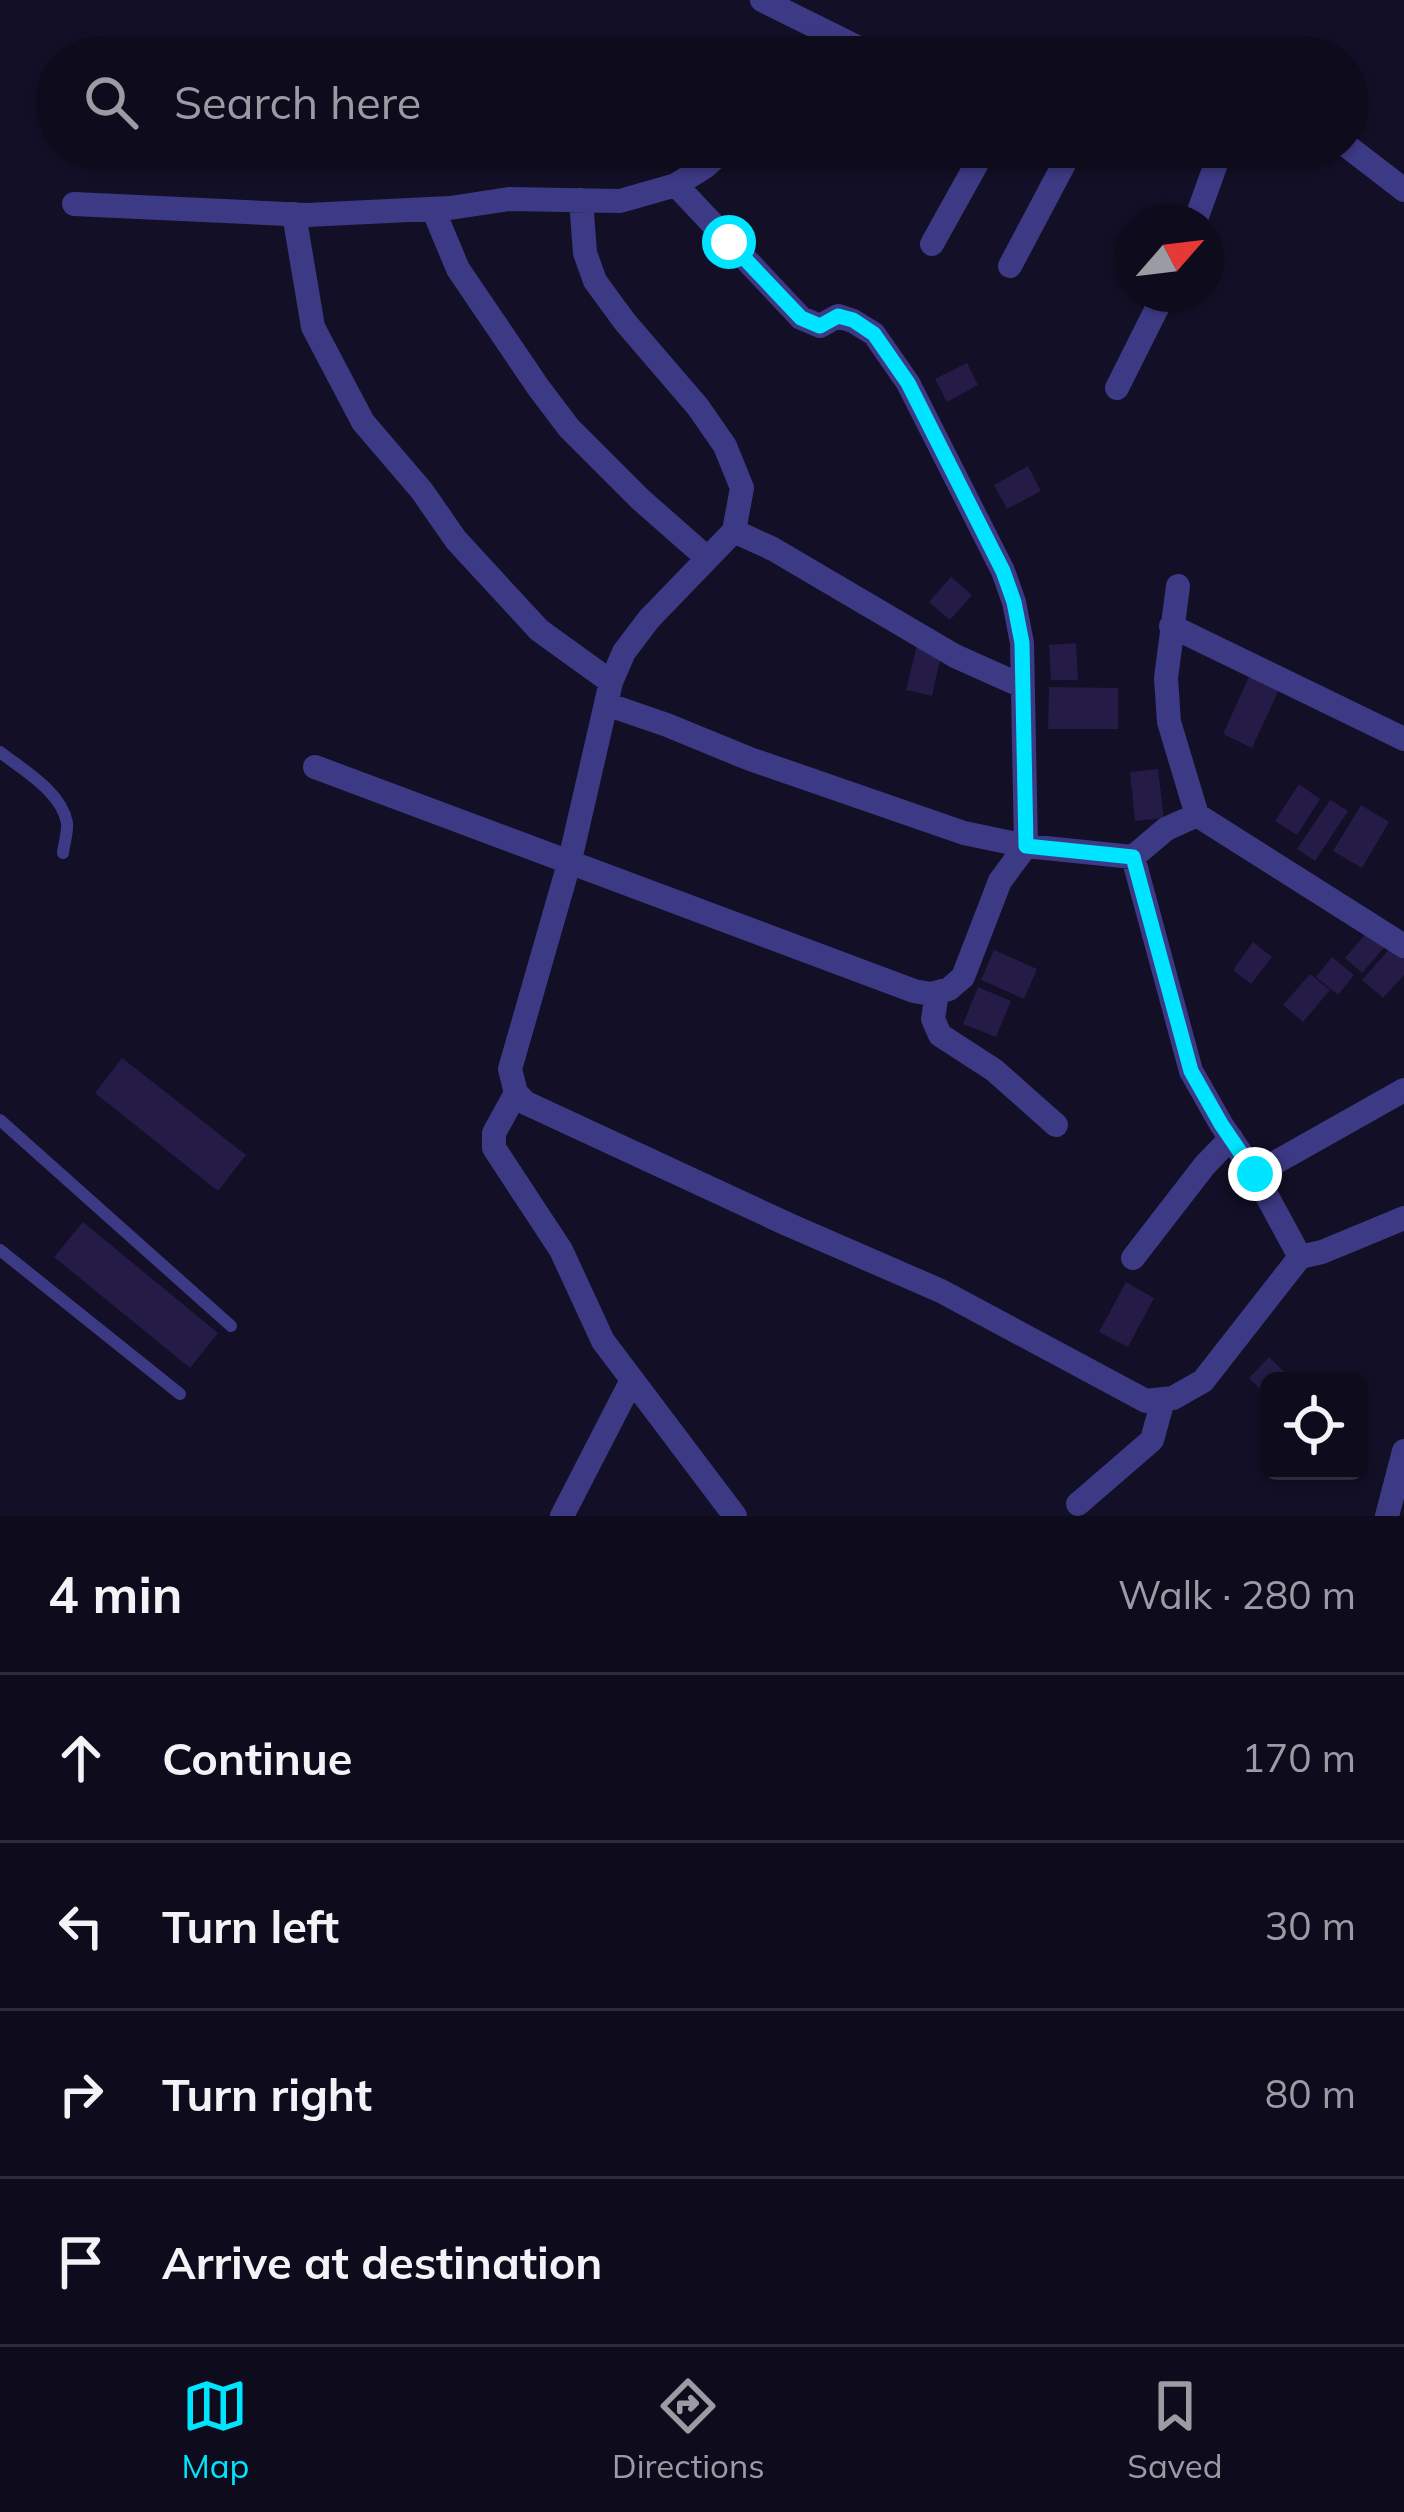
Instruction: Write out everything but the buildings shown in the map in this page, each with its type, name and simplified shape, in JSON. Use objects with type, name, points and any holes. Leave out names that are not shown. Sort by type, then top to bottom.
[{"type":"street","points":[[762,0],[836,36]]},
{"type":"street","points":[[1368,162],[1404,190]]},
{"type":"street","points":[[74,204],[294,214],[434,209],[509,199],[620,201],[676,184],[703,168]]},
{"type":"street","points":[[932,244],[974,168]]},
{"type":"street","points":[[1010,266],[1062,168]]},
{"type":"street","points":[[1201,204],[1214,168]]},
{"type":"street","points":[[315,767],[914,991],[937,993],[963,977],[1000,881],[1026,846],[1022,643],[1003,571],[908,383],[874,334],[838,316],[820,326],[801,318],[676,184]]},
{"type":"street","points":[[581,200],[585,253],[596,280],[698,407],[725,446],[742,488],[734,531],[624,652],[608,693],[570,860],[510,1069],[516,1093],[526,1103],[941,1291],[1146,1401],[1173,1398],[1203,1381],[1300,1257],[1404,1219]]},
{"type":"street","points":[[434,209],[458,269],[569,428],[707,558]]},
{"type":"street","points":[[294,214],[313,327],[363,422],[422,491],[456,540],[539,630],[608,693],[900,812],[1026,846],[1133,857],[1166,829],[1197,815]]},
{"type":"street","points":[[1117,388],[1155,312]]},
{"type":"street","points":[[734,531],[955,656],[1022,686]]},
{"type":"street","points":[[1178,586],[1166,677],[1169,722],[1197,815],[1404,946]]},
{"type":"street","points":[[1171,626],[1404,739]]},
{"type":"street","points":[[1133,857],[1191,1071],[1300,1257]]},
{"type":"street","points":[[937,993],[933,1019],[940,1035],[994,1070],[1056,1126]]},
{"type":"street","points":[[1255,1174],[1404,1090]]},
{"type":"street","points":[[516,1093],[494,1133],[494,1148],[561,1250],[603,1342],[735,1516]]},
{"type":"street","points":[[1132,1258],[1231,1138]]},
{"type":"street","points":[[562,1516],[631,1382]]},
{"type":"street","points":[[1078,1504],[1152,1440],[1162,1400]]},
{"type":"street","points":[[1387,1516],[1404,1450]]},
{"type":"lane","points":[[0,752],[45,788],[60,807],[67,825],[63,853]]},
{"type":"lane","points":[[0,1120],[231,1326]]},
{"type":"lane","points":[[0,1250],[180,1394]]},
{"type":"route","points":[[729,242],[801,318],[820,326],[838,316],[874,334],[908,383],[1003,571],[1014,602],[1022,643],[1026,846],[1133,857],[1191,1071],[1255,1174]]}]
